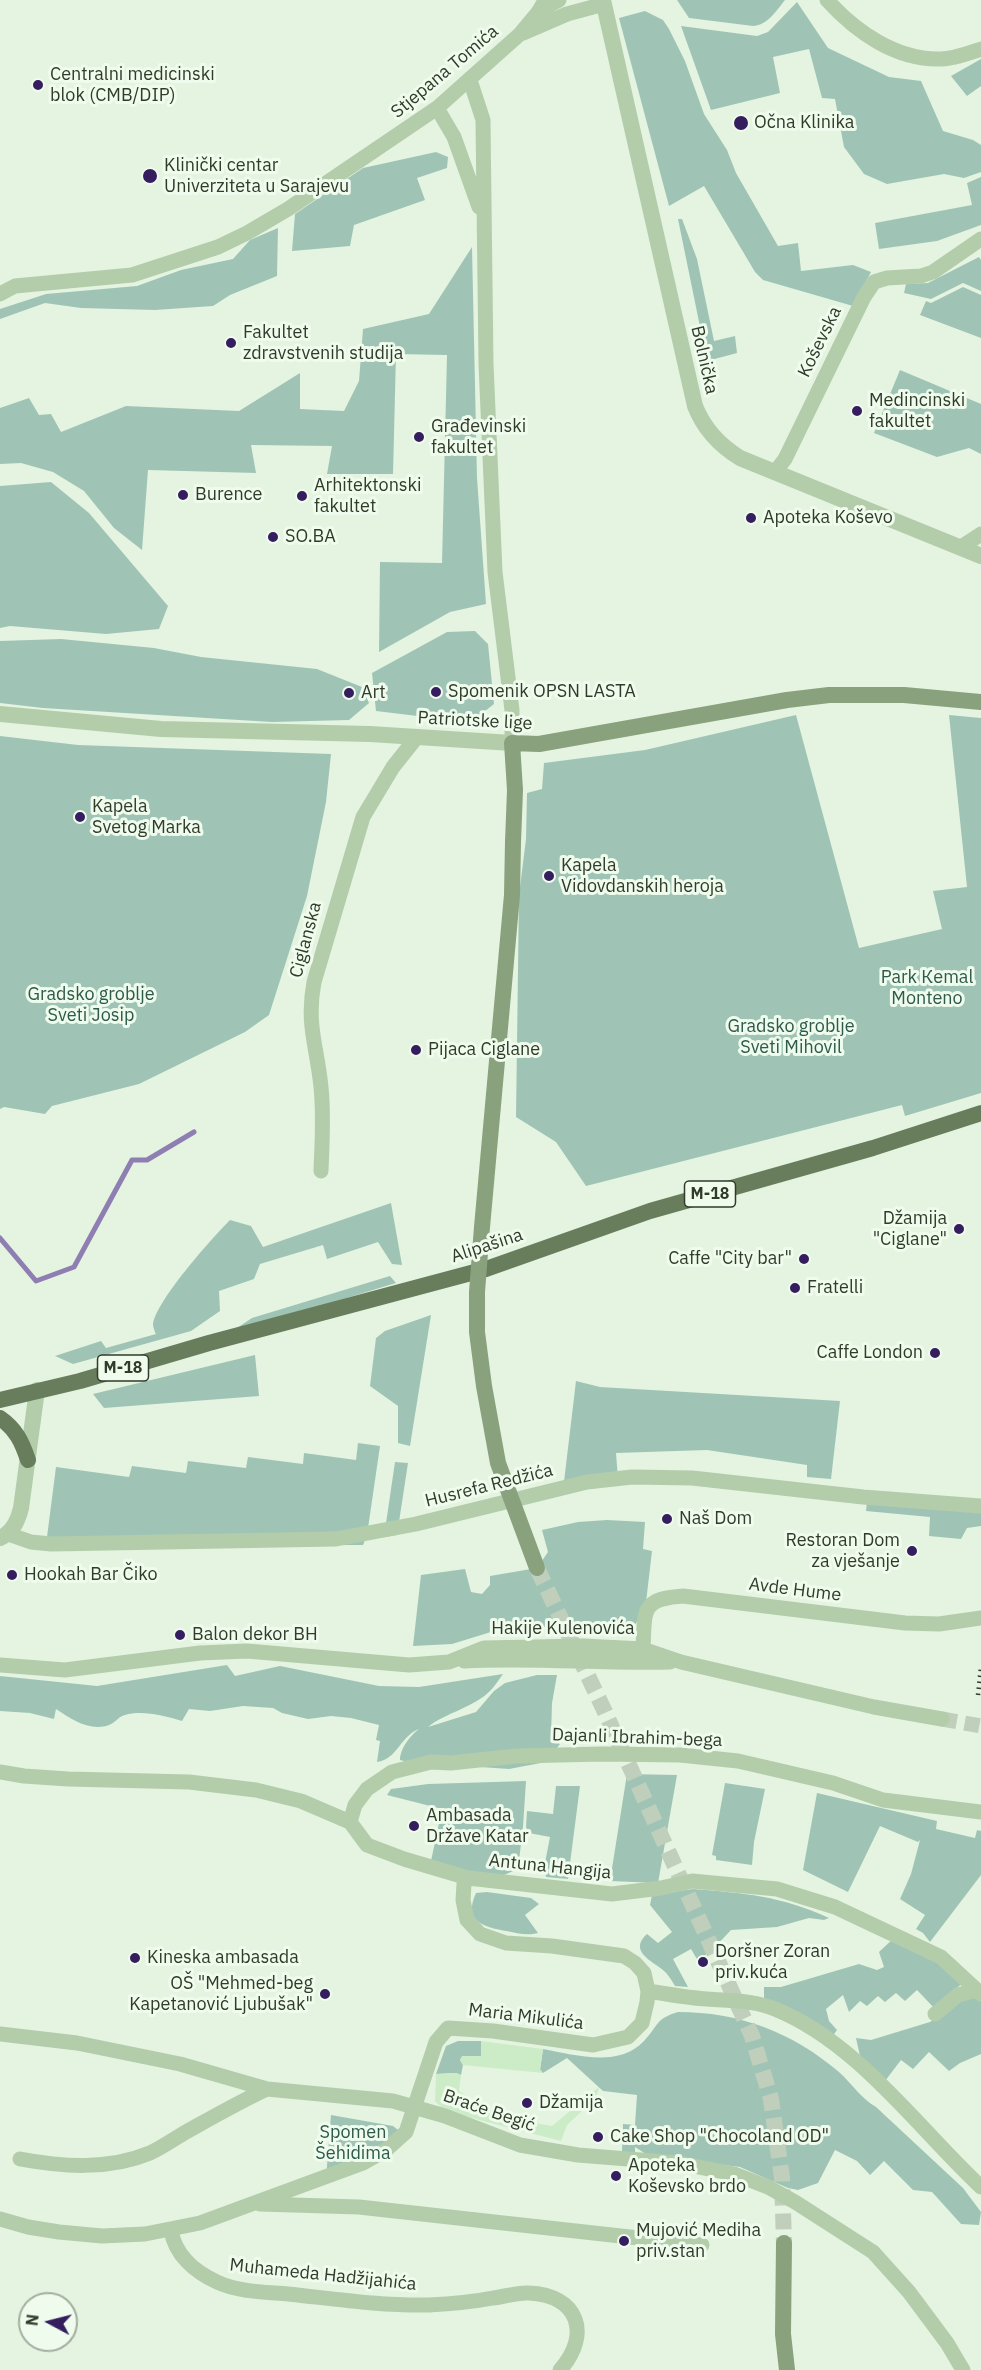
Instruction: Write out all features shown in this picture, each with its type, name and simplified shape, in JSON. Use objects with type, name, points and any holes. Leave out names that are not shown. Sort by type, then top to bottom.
[{"type":"main road","name":"Patriotske lige","points":[[512,743],[539,744],[787,700],[829,696],[903,695],[981,702]]},
{"type":"main road","points":[[512,743],[515,790],[512,895],[482,1227],[477,1292],[477,1332],[498,1463],[537,1568]]},
{"type":"main road","name":"Alipašina","points":[[0,1400],[80,1381],[209,1343],[486,1269],[650,1211],[873,1148],[981,1113]]},
{"type":"main road","points":[[0,1418],[10,1425],[20,1437],[28,1460]]},
{"type":"main road","points":[[784,2243],[783,2334],[787,2370]]},
{"type":"street","name":"Stjepana Tomića","points":[[0,294],[15,286],[132,275],[218,247],[288,209],[437,108],[520,34],[543,5],[559,0]]},
{"type":"street","points":[[827,0],[869,37],[899,53],[941,59],[981,49]]},
{"type":"street","name":"Stjepana Tomića","points":[[520,34],[603,2]]},
{"type":"street","name":"Bolnička","points":[[603,2],[695,406],[703,423],[726,449],[740,458],[981,556]]},
{"type":"street","points":[[470,80],[483,120],[483,218],[495,572],[512,710],[512,743]]},
{"type":"street","points":[[437,108],[454,137],[483,218]]},
{"type":"street","name":"Koševska","points":[[775,472],[785,459],[864,297],[874,282],[887,278],[921,276],[933,272],[981,238]]},
{"type":"street","points":[[961,547],[981,534]]},
{"type":"street","name":"Patriotske lige","points":[[0,714],[161,729],[370,734],[512,743]]},
{"type":"street","name":"Ciglanska","points":[[321,1171],[322,1104],[310,1020],[314,982],[363,817],[393,767],[416,738]]},
{"type":"street","points":[[4,1536],[19,1518],[37,1390]]},
{"type":"street","name":"Husrefa Redžića","points":[[4,1536],[51,1544],[336,1539],[416,1524],[587,1482],[632,1477],[692,1478],[863,1497],[981,1506]]},
{"type":"street","name":"Avde Hume","points":[[643,1649],[646,1612],[653,1602],[665,1597],[683,1596],[905,1623],[939,1624],[978,1618]]},
{"type":"street","name":"Hakije Kulenovića","points":[[0,1665],[65,1670],[201,1653],[247,1651],[409,1665],[449,1662],[484,1648],[583,1646],[643,1649],[681,1662],[874,1707],[942,1719]]},
{"type":"street","points":[[449,1662],[518,1659],[623,1664],[681,1662]]},
{"type":"street","name":"Dajanli Ibrahim-bega","points":[[350,1822],[355,1805],[367,1789],[392,1772],[431,1762],[452,1763],[516,1756],[592,1754],[680,1755],[738,1761],[833,1784],[883,1800],[981,1812]]},
{"type":"street","name":"Antuna Hangija","points":[[0,1772],[68,1779],[189,1782],[256,1790],[301,1801],[350,1822],[368,1845],[404,1859],[468,1878],[612,1894],[661,1888],[692,1881],[777,1889],[835,1907],[941,1958],[979,1992]]},
{"type":"street","points":[[468,1878],[464,1884],[463,1900],[466,1920],[480,1934],[506,1943],[552,1946],[624,1956],[644,1973],[648,1991],[706,1999],[743,2001],[774,2009],[810,2028],[834,2044],[868,2074],[981,2187]]},
{"type":"street","name":"Maria Mikulića","points":[[0,2219],[28,2227],[102,2236],[145,2234],[200,2223],[363,2163],[386,2151],[406,2132],[436,2042],[448,2028],[493,2031],[593,2045],[603,2044],[628,2037],[642,2023],[648,1991]]},
{"type":"street","points":[[935,2014],[958,1995],[979,1992]]},
{"type":"street","name":"Braće Begić","points":[[0,2034],[77,2043],[180,2064],[267,2089],[393,2101],[475,2126],[520,2145],[578,2155],[644,2159],[734,2174],[768,2187],[801,2205],[873,2252],[922,2309],[963,2370]]},
{"type":"street","points":[[20,2159],[42,2163],[92,2166],[118,2163],[149,2153],[267,2089]]},
{"type":"street","points":[[251,2204],[359,2207],[702,2245]]},
{"type":"street","name":"Muhameda Hadžijahića","points":[[171,2230],[172,2241],[187,2262],[218,2283],[244,2290],[357,2301],[429,2305],[480,2301],[528,2293],[557,2299],[571,2310],[579,2327],[576,2344],[569,2360],[560,2370]]},
{"type":"green space","points":[[677,0],[785,0],[767,20],[753,26],[689,18]]},
{"type":"green space","points":[[797,2],[828,48],[889,77],[921,81],[943,131],[973,140],[981,145],[981,172],[964,178],[944,174],[887,184],[864,174],[844,147],[835,99],[822,98],[809,49],[773,57],[780,93],[711,110],[681,26],[757,36],[768,32]]},
{"type":"green space","points":[[645,11],[663,20],[669,29],[685,61],[704,114],[727,150],[736,173],[778,246],[798,243],[801,271],[853,265],[871,272],[853,306],[763,280],[755,272],[704,186],[669,206],[619,18]]},
{"type":"green space","points":[[981,59],[981,86],[967,96],[951,76]]},
{"type":"green space","points":[[436,152],[448,157],[447,168],[417,178],[425,200],[354,225],[350,246],[292,251],[295,214],[363,168]]},
{"type":"green space","points":[[981,177],[981,225],[937,241],[879,249],[875,223],[972,205],[967,183]]},
{"type":"green space","points":[[678,219],[682,219],[697,259],[714,341],[735,336],[737,353],[707,361]]},
{"type":"green space","points":[[278,228],[277,276],[230,295],[213,306],[155,310],[81,308],[45,303],[0,319],[0,309],[46,294],[137,286],[181,270],[233,259],[250,240]]},
{"type":"green space","points":[[472,247],[477,478],[486,604],[450,612],[379,652],[380,562],[442,563],[447,355],[396,354],[393,474],[327,474],[332,446],[251,445],[256,473],[148,470],[142,550],[114,528],[84,491],[53,472],[21,463],[0,464],[0,408],[29,398],[39,415],[51,414],[61,432],[126,406],[239,411],[300,373],[300,409],[344,411],[359,381],[363,329],[429,314]]},
{"type":"green space","points":[[979,257],[981,260],[981,291],[963,283],[931,299],[904,293],[906,284],[928,283]]},
{"type":"green space","points":[[963,287],[981,295],[981,338],[920,315],[926,301],[931,303]]},
{"type":"green space","points":[[900,370],[981,404],[981,454],[969,448],[937,457],[874,433]]},
{"type":"green space","points":[[51,482],[89,513],[168,606],[159,629],[106,634],[10,626],[0,628],[0,486]]},
{"type":"green space","points":[[475,631],[488,644],[494,704],[475,719],[434,718],[376,711],[372,673],[447,632]]},
{"type":"green space","points":[[61,639],[154,648],[201,657],[317,669],[362,687],[369,703],[349,720],[272,722],[43,708],[0,703],[0,641]]},
{"type":"green space","points":[[796,715],[859,948],[942,929],[933,891],[967,887],[949,715],[981,718],[981,1093],[905,1116],[902,1105],[586,1186],[556,1142],[516,1117],[519,895],[526,839],[527,793],[542,789],[544,763],[645,750]]},
{"type":"green space","name":"Gradsko groblje Sveti Josip","points":[[0,736],[78,745],[331,754],[326,802],[307,896],[269,1015],[245,1032],[139,1084],[52,1106],[45,1114],[4,1107],[0,1109]]},
{"type":"green space","points":[[391,1203],[402,1265],[392,1264],[378,1242],[327,1259],[323,1245],[260,1264],[254,1279],[219,1291],[220,1311],[191,1331],[73,1364],[55,1356],[101,1341],[106,1348],[156,1334],[153,1325],[163,1301],[173,1286],[230,1220],[251,1226],[263,1247]]},
{"type":"green space","points":[[390,1276],[396,1283],[228,1334],[252,1318]]},
{"type":"green space","points":[[431,1315],[410,1446],[398,1443],[398,1406],[370,1386],[376,1338],[385,1331]]},
{"type":"green space","points":[[255,1355],[259,1396],[104,1408],[93,1394]]},
{"type":"green space","points":[[576,1381],[600,1387],[840,1401],[831,1479],[807,1477],[807,1465],[707,1450],[616,1453],[618,1479],[563,1490]]},
{"type":"green space","points":[[358,1443],[380,1446],[367,1535],[363,1545],[59,1546],[47,1537],[56,1467],[129,1477],[132,1466],[186,1473],[188,1461],[246,1468],[248,1457],[303,1464],[304,1453],[356,1460]]},
{"type":"green space","points":[[395,1462],[408,1463],[397,1535],[384,1537]]},
{"type":"green space","points":[[867,1502],[981,1509],[981,1526],[967,1528],[961,1539],[929,1536],[930,1517],[866,1511]]},
{"type":"green space","points":[[607,1520],[645,1522],[643,1549],[652,1551],[645,1611],[631,1630],[522,1626],[491,1632],[452,1644],[413,1646],[421,1575],[465,1569],[471,1592],[482,1594],[490,1585],[490,1576],[537,1568],[548,1552],[542,1530],[578,1522]]},
{"type":"green space","points":[[227,1665],[235,1676],[280,1666],[379,1686],[419,1687],[503,1674],[484,1696],[428,1727],[476,1712],[494,1691],[505,1683],[537,1675],[557,1675],[552,1703],[551,1738],[560,1744],[546,1762],[509,1769],[400,1760],[406,1742],[419,1729],[407,1737],[390,1757],[377,1762],[380,1741],[376,1740],[379,1725],[351,1718],[331,1716],[308,1719],[282,1713],[273,1708],[243,1706],[210,1711],[189,1709],[182,1721],[139,1713],[123,1716],[109,1725],[95,1727],[68,1717],[56,1709],[54,1719],[30,1713],[0,1711],[0,1676],[97,1686]]},
{"type":"green space","points":[[627,1774],[677,1775],[658,1883],[610,1881]]},
{"type":"green space","points":[[526,1781],[518,1869],[504,1875],[458,1870],[431,1861],[442,1809],[387,1795],[391,1789],[428,1784]]},
{"type":"green space","points":[[725,1783],[765,1789],[754,1842],[752,1865],[716,1860],[716,1856],[712,1855]]},
{"type":"green space","points":[[556,1786],[580,1786],[568,1879],[546,1877],[544,1868],[550,1837],[529,1833],[526,1827],[527,1811],[553,1814]]},
{"type":"green space","points":[[817,1793],[937,1821],[936,1829],[975,1838],[977,1830],[981,1831],[981,1875],[930,1942],[923,1933],[916,1929],[925,1915],[900,1899],[911,1874],[920,1840],[918,1842],[880,1826],[848,1892],[803,1870]]},
{"type":"green space","points":[[693,1889],[778,1900],[829,1918],[824,1920],[809,1918],[777,1927],[731,1930],[698,1961],[691,1949],[673,1959],[688,1987],[675,1986],[665,1972],[644,1955],[640,1946],[647,1934],[658,1943],[672,1932],[650,1905],[652,1895]]},
{"type":"green space","points":[[487,1892],[531,1898],[539,1904],[525,1915],[538,1933],[522,1934],[483,1925],[478,1921],[472,1910],[476,1893]]},
{"type":"green space","points":[[896,1936],[967,1981],[936,2010],[917,1990],[905,2001],[896,1993],[885,2002],[878,1996],[867,2006],[860,2001],[849,2012],[843,1995],[826,2009],[829,2021],[837,2030],[829,2041],[764,2000],[764,1987],[781,1987],[859,1964],[877,1970],[884,1967],[879,1952]]},
{"type":"green space","points":[[981,1994],[981,2054],[960,2063],[949,2071],[929,2052],[913,2069],[901,2060],[885,2081],[860,2056],[856,2038],[871,2040],[930,2022],[954,2004]]},
{"type":"green space","points":[[678,2012],[701,2013],[743,2020],[783,2035],[821,2058],[839,2072],[963,2188],[981,2212],[979,2225],[961,2224],[932,2192],[913,2190],[884,2161],[870,2175],[857,2161],[835,2150],[818,2183],[798,2190],[788,2188],[740,2167],[649,2156],[635,2147],[635,2152],[622,2152],[623,2124],[635,2125],[637,2095],[603,2091],[567,2058],[543,2073],[540,2070],[543,2049],[596,2057],[622,2054],[634,2049],[644,2041],[661,2020]]},
{"type":"green space","points":[[458,2041],[481,2041],[481,2056],[462,2057],[460,2060],[463,2065],[461,2075],[436,2074],[446,2046]]},
{"type":"green space","name":"Spomen Šehidima","points":[[331,2115],[393,2126],[402,2133],[326,2179]]},
{"type":"shaded area","points":[[481,2041],[543,2049],[540,2069],[543,2073],[463,2065],[460,2060],[462,2056],[481,2056]]},
{"type":"shaded area","points":[[436,2074],[461,2075],[459,2091],[492,2115],[552,2126],[599,2087],[596,2098],[567,2125],[561,2141],[445,2111],[435,2101]]},
{"type":"waterway","points":[[0,1238],[36,1281],[74,1267],[132,1160],[147,1160],[194,1132]]},
{"type":"tunnel","points":[[537,1568],[752,2036],[771,2099],[782,2178],[784,2243]]},
{"type":"tunnel","points":[[942,1719],[981,1726]]},
{"type":"railway","points":[[978,1695],[981,1667]]},
{"type":"place","name":"Centralni medicinski blok (CMB/DIP)","points":[[38,85]]},
{"type":"place","name":"Očna Klinika","points":[[741,123]]},
{"type":"place","name":"Klinički centar Univerziteta u Sarajevu","points":[[150,176]]},
{"type":"place","name":"Fakultet zdravstvenih studija","points":[[231,343]]},
{"type":"place","name":"Medincinski fakultet","points":[[857,411]]},
{"type":"place","name":"Građevinski fakultet","points":[[419,437]]},
{"type":"place","name":"Burence","points":[[183,495]]},
{"type":"place","name":"Arhitektonski fakultet","points":[[302,496]]},
{"type":"place","name":"Apoteka Koševo","points":[[751,518]]},
{"type":"place","name":"SO.BA","points":[[273,537]]},
{"type":"place","name":"Spomenik OPSN LASTA","points":[[436,692]]},
{"type":"place","name":"Art","points":[[349,693]]},
{"type":"place","name":"Kapela Svetog Marka","points":[[80,817]]},
{"type":"place","name":"Kapela Vidovdanskih heroja","points":[[549,876]]},
{"type":"place","name":"Pijaca Ciglane","points":[[416,1050]]},
{"type":"place","name":"Džamija \"Ciglane\"","points":[[959,1229]]},
{"type":"place","name":"Caffe \"City bar\"","points":[[804,1259]]},
{"type":"place","name":"Fratelli","points":[[795,1288]]},
{"type":"place","name":"Caffe London","points":[[935,1353]]},
{"type":"place","name":"Naš Dom","points":[[667,1519]]},
{"type":"place","name":"Restoran Dom za vješanje","points":[[912,1551]]},
{"type":"place","name":"Hookah Bar Čiko","points":[[12,1575]]},
{"type":"place","name":"Balon dekor BH","points":[[180,1635]]},
{"type":"place","name":"Ambasada Države Katar","points":[[414,1826]]},
{"type":"place","name":"Kineska ambasada","points":[[135,1958]]},
{"type":"place","name":"Doršner Zoran priv.kuća","points":[[703,1962]]},
{"type":"place","name":"OŠ \"Mehmed-beg Kapetanović Ljubušak\"","points":[[325,1994]]},
{"type":"place","name":"Džamija","points":[[527,2103]]},
{"type":"place","name":"Cake Shop \"Chocoland OD\"","points":[[598,2137]]},
{"type":"place","name":"Apoteka Koševsko brdo","points":[[616,2176]]},
{"type":"place","name":"Mujović Mediha priv.stan","points":[[624,2241]]},
{"type":"park label","name":"Park Кemal Monteno","points":[[927,988]]},
{"type":"park label","name":"Gradsko groblje Sveti Mihovil","points":[[791,1037]]}]
